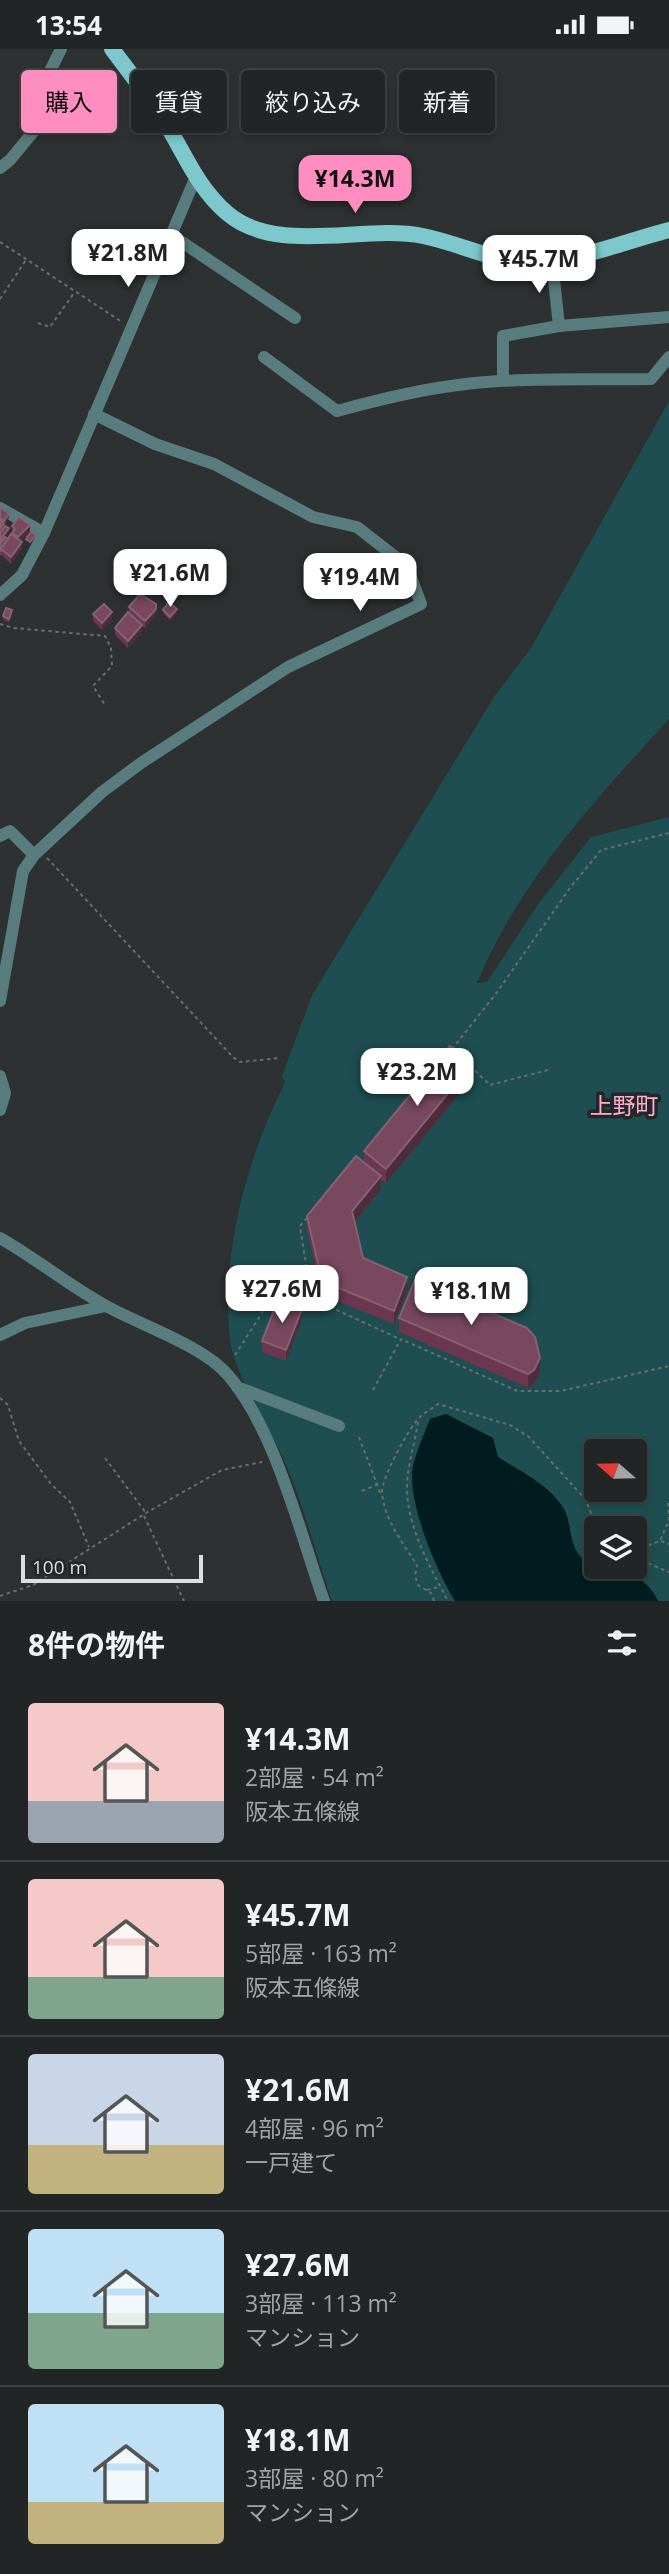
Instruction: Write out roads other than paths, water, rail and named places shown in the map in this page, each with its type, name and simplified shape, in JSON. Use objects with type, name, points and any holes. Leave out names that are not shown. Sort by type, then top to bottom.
[{"type":"main road","points":[[112,49],[165,122],[195,179],[228,214],[248,227],[297,237],[383,231],[424,236],[507,262],[552,261],[669,230]]},
{"type":"street","points":[[0,168],[34,131],[46,110],[47,77],[61,49]]},
{"type":"street","points":[[0,595],[22,575],[44,533],[195,179]]},
{"type":"street","points":[[170,234],[295,318]]},
{"type":"street","points":[[552,261],[559,326]]},
{"type":"street","points":[[503,381],[503,336],[559,326],[669,317]]},
{"type":"street","points":[[264,357],[337,411],[419,391],[503,381],[651,379],[669,357]]},
{"type":"street","points":[[0,1001],[23,871],[37,852],[102,792],[141,763],[288,667],[421,604],[407,566],[356,527],[313,517],[214,464],[155,444],[94,414]]},
{"type":"street","points":[[0,508],[44,533]]},
{"type":"street","points":[[0,836],[10,831],[37,852]]},
{"type":"street","points":[[0,1076],[5,1093],[0,1110]]},
{"type":"street","points":[[0,1238],[106,1306],[197,1352],[227,1373],[275,1460],[324,1601]]},
{"type":"street","points":[[0,1335],[25,1323],[106,1306]]},
{"type":"street","points":[[237,1387],[339,1426]]},
{"type":"district","name":"上野町","points":[[624,1105]]}]
